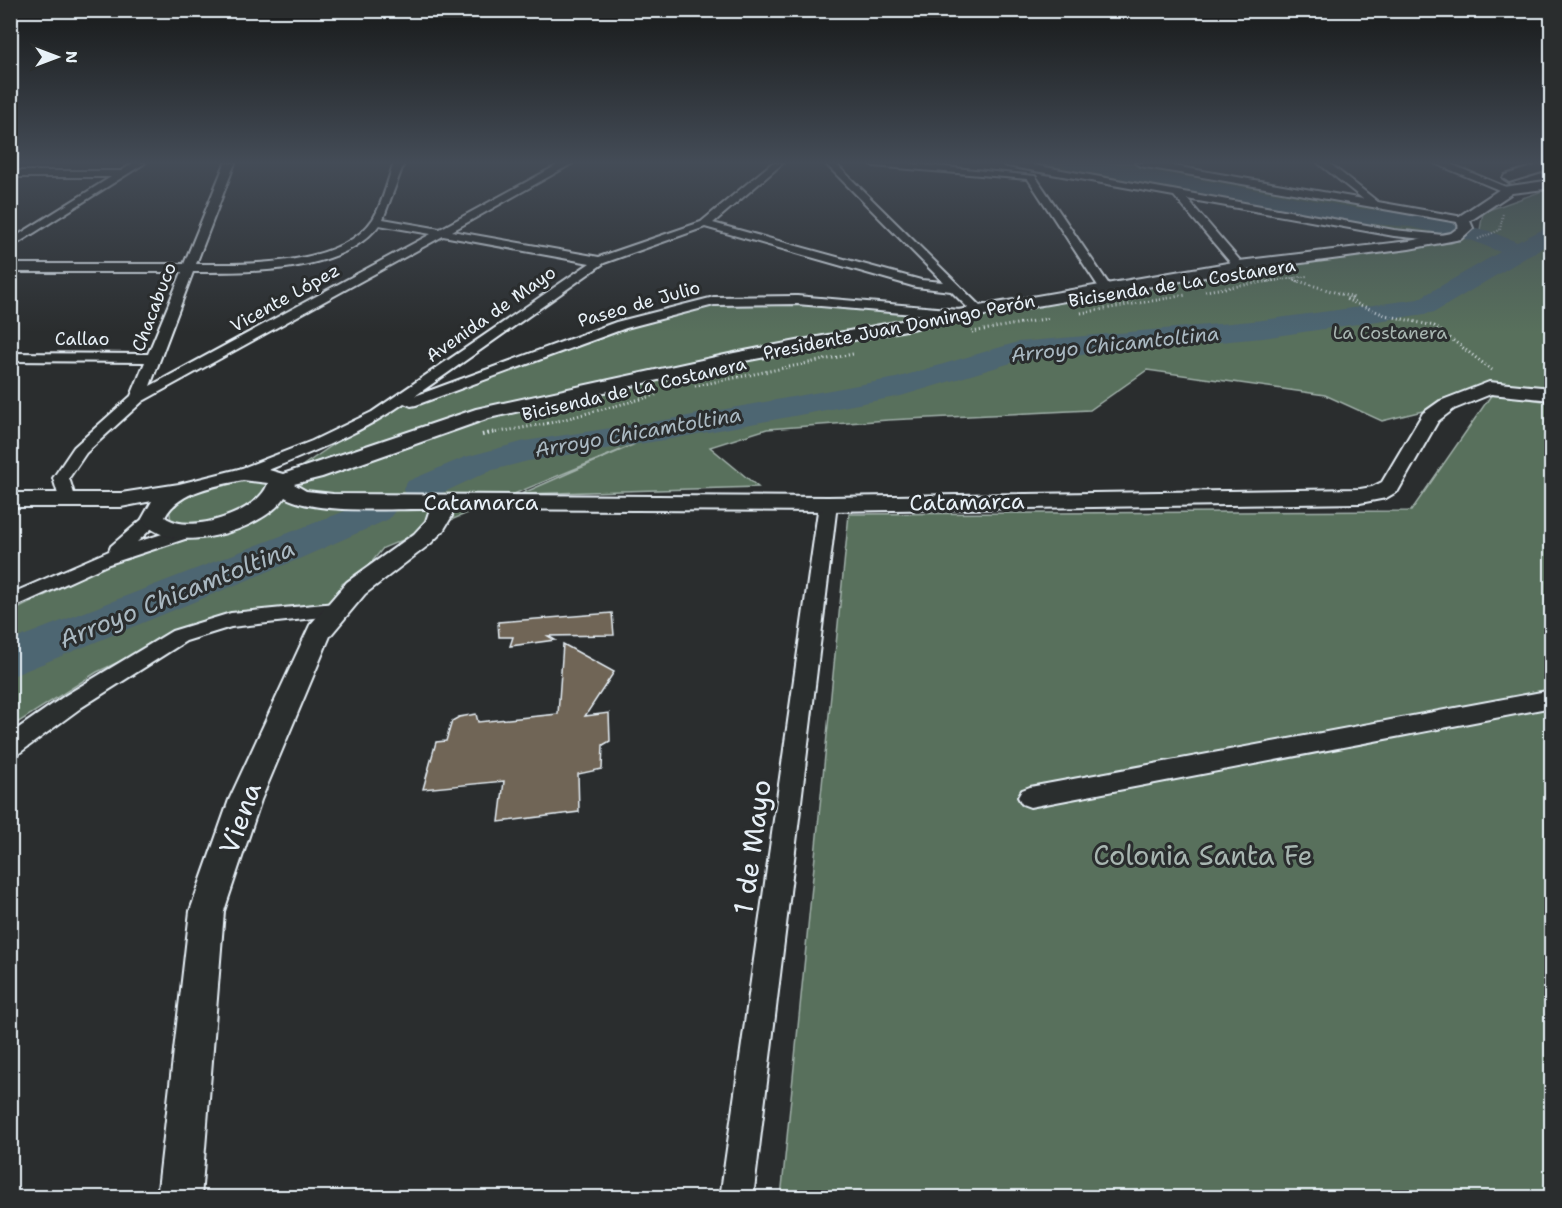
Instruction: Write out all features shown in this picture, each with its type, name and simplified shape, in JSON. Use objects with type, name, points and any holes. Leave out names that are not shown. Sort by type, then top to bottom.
[{"type":"street","points":[[10,245],[50,219]]},
{"type":"street","name":"Chacabuco","points":[[138,398],[208,219]]},
{"type":"street","name":"Vicente López","points":[[67,500],[61,478],[80,450],[138,398],[465,219]]},
{"type":"street","name":"Avenida de Mayo","points":[[243,474],[318,444],[377,415],[600,261],[705,224],[711,219]]},
{"type":"street","points":[[886,219],[979,311]]},
{"type":"street","points":[[1060,219],[1106,289]]},
{"type":"street","points":[[1199,219],[1239,266]]},
{"type":"street","points":[[1320,219],[1394,233],[1460,233]]},
{"type":"street","points":[[1420,219],[1460,233]]},
{"type":"street","name":"Presidente Juan Domingo Perón","points":[[279,482],[483,413],[734,358],[960,314],[1239,266],[1409,245],[1460,233],[1475,219]]},
{"type":"street","points":[[10,267],[272,266],[315,258],[333,252],[362,236],[377,221],[438,234],[600,261]]},
{"type":"street","points":[[705,224],[920,284],[953,287]]},
{"type":"street","name":"Paseo de Julio","points":[[377,415],[621,325],[714,301],[797,300],[960,314]]},
{"type":"street","name":"Callao","points":[[10,357],[154,358]]},
{"type":"street","name":"Catamarca","points":[[244,519],[296,505],[333,501],[828,504],[1360,496],[1378,492],[1390,486],[1430,417],[1448,405],[1489,388],[1551,394]]},
{"type":"street","name":"Avenida de Mayo","points":[[279,482],[284,471],[318,444]]},
{"type":"street","points":[[10,500],[121,500],[194,487],[243,474],[264,474],[279,482],[270,502],[244,519],[194,531],[102,560],[10,602]]},
{"type":"street","name":"Catamarca","points":[[279,482],[302,497],[333,501]]},
{"type":"street","points":[[102,560],[126,544],[153,518],[158,506],[170,497],[194,487]]},
{"type":"street","points":[[121,500],[153,518],[157,525],[194,531]]},
{"type":"street","name":"Viena","points":[[179,1197],[207,911],[245,800],[319,632],[335,610],[356,588],[435,526],[441,516],[441,502]]},
{"type":"street","name":"1 de Mayo","points":[[736,1197],[828,504]]},
{"type":"street","points":[[10,747],[74,702],[179,636],[231,620],[335,610]]},
{"type":"street","points":[[1030,797],[1551,698]]},
{"type":"path","points":[[1460,233],[1479,239],[1489,236]]},
{"type":"path","points":[[1239,266],[1261,275],[1291,279],[1354,298],[1345,299],[1385,315],[1434,326],[1490,369],[1500,373]]},
{"type":"path","name":"Bicisenda de La Costanera","points":[[1198,292],[1313,275]]},
{"type":"path","name":"Bicisenda de La Costanera","points":[[1072,314],[1137,305],[1188,294]]},
{"type":"path","name":"Bicisenda de La Costanera","points":[[966,332],[1020,325],[1051,318]]},
{"type":"path","name":"Bicisenda de La Costanera","points":[[687,388],[818,363],[860,352]]},
{"type":"path","name":"Bicisenda de La Costanera","points":[[482,435],[550,423],[666,393]]},
{"type":"green space","points":[[1319,219],[1463,220],[1456,236],[1394,233]]},
{"type":"green space","name":"La Costanera","points":[[1482,219],[1551,219],[1551,394],[1477,393],[1447,405],[1382,421],[1325,395],[1147,370],[1090,410],[888,420],[767,429],[710,447],[758,487],[521,494],[635,444],[383,548],[367,568],[342,584],[330,605],[205,622],[97,672],[11,727],[11,612],[110,563],[233,523],[280,481],[377,415],[621,325],[740,299],[960,314],[1380,249],[1451,243],[1480,230]]},
{"type":"green space","name":"Colonia Santa Fe","points":[[1492,394],[1551,402],[1551,1197],[781,1198],[849,514],[1411,511]]},
{"type":"green space","points":[[243,480],[261,480],[272,484],[258,505],[216,521],[187,526],[171,521],[169,508],[187,494]]},
{"type":"building","points":[[612,613],[614,635],[548,636],[555,640],[510,646],[513,637],[499,637],[498,622]]},
{"type":"building","points":[[563,644],[614,672],[585,716],[609,713],[610,741],[603,745],[602,769],[578,774],[579,812],[499,822],[504,781],[423,789],[436,742],[446,741],[452,721],[459,717],[476,714],[478,722],[558,714]]},
{"type":"waterway","points":[[1403,219],[1481,236],[1518,251]]},
{"type":"waterway","name":"Arroyo Chicamtoltina","points":[[421,489],[477,464],[525,451],[671,429],[901,387],[1018,351],[1263,329],[1425,306],[1552,232]]},
{"type":"waterway","name":"Arroyo Chicamtoltina","points":[[10,660],[55,640],[285,550],[376,511]]}]
